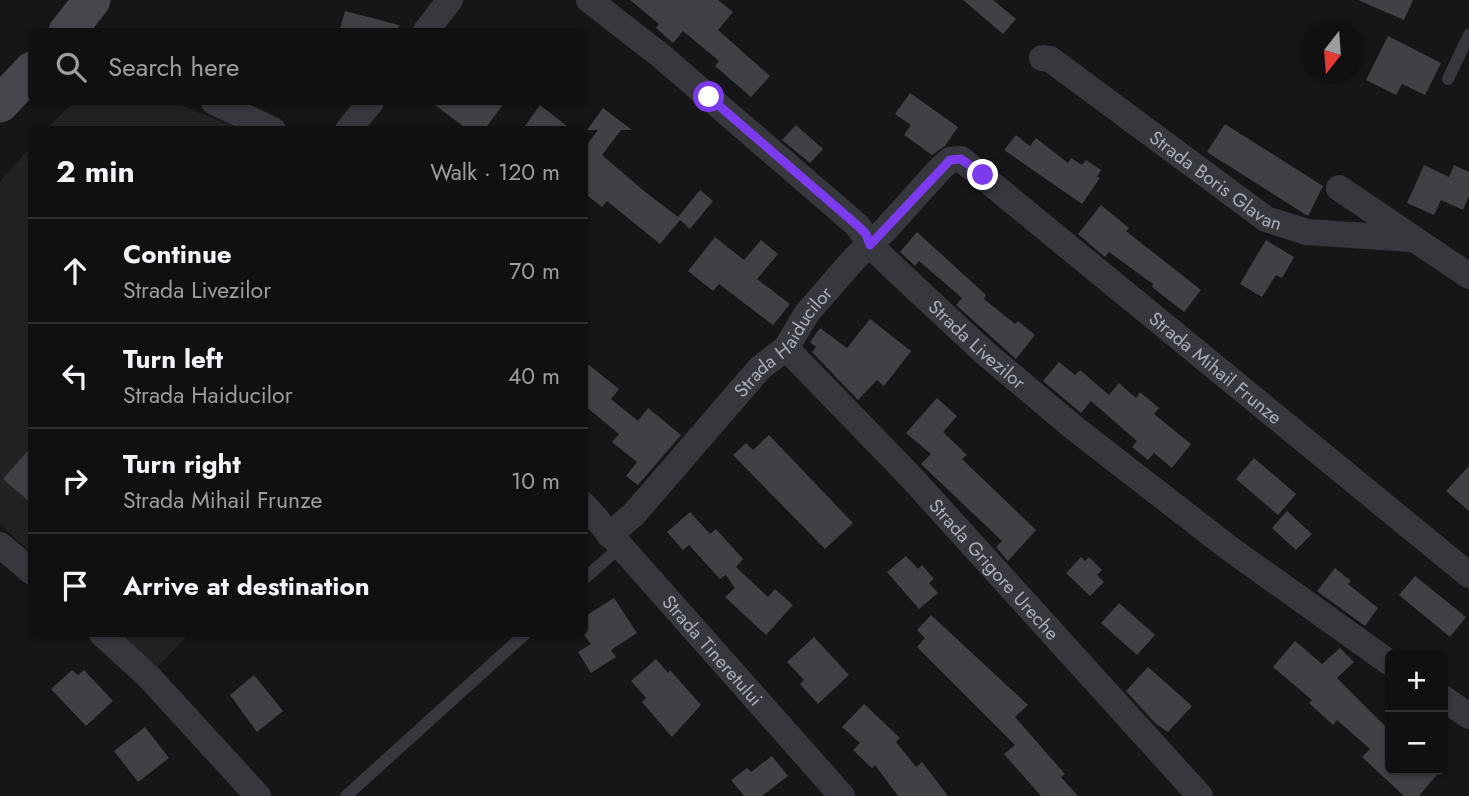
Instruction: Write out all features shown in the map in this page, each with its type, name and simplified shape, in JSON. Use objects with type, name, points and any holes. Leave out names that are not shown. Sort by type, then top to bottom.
[{"type":"street","points":[[428,28],[450,0]]},
{"type":"street","name":"Strada Livezilor","points":[[589,0],[660,55],[858,226],[866,234],[870,245],[985,353],[1139,481],[1385,660]]},
{"type":"street","name":"Strada Boris Glavan","points":[[1042,58],[1050,59],[1266,219],[1307,232],[1412,239]]},
{"type":"street","points":[[0,104],[28,74]]},
{"type":"street","points":[[220,105],[265,126]]},
{"type":"street","points":[[351,126],[368,105]]},
{"type":"street","name":"Strada Haiducilor","points":[[614,542],[634,514],[760,368],[786,348],[807,313],[939,170],[950,160],[961,159]]},
{"type":"street","name":"Strada Mihail Frunze","points":[[961,159],[1469,575]]},
{"type":"street","name":"Strada Boris Glavan","points":[[1339,188],[1469,276]]},
{"type":"street","name":"Strada Grigore Ureche","points":[[786,348],[910,476],[1200,796]]},
{"type":"street","name":"Strada Tineretului","points":[[588,510],[614,542],[676,605],[842,796]]},
{"type":"street","points":[[0,545],[28,569]]},
{"type":"street","points":[[106,637],[149,677],[258,796]]},
{"type":"street","points":[[1448,701],[1469,716]]},
{"type":"lane","points":[[1448,79],[1469,35]]},
{"type":"lane","points":[[588,574],[614,542]]},
{"type":"lane","points":[[346,796],[522,637]]},
{"type":"shaded area","points":[[70,105],[180,105],[233,126],[50,126]]},
{"type":"shaded area","points":[[28,150],[28,550],[0,524],[0,181]]},
{"type":"shaded area","points":[[123,637],[186,637],[157,667]]},
{"type":"building","points":[[630,0],[718,0],[733,12],[718,30],[770,76],[751,97],[715,66],[719,61],[683,31],[673,43],[656,28],[659,24]]},
{"type":"building","points":[[963,0],[993,0],[1016,19],[1003,34]]},
{"type":"building","points":[[1358,0],[1413,0],[1404,20]]},
{"type":"building","points":[[345,11],[399,25],[399,28],[340,28]]},
{"type":"building","points":[[1388,36],[1441,63],[1425,95],[1402,84],[1396,95],[1366,80]]},
{"type":"building","points":[[910,93],[958,127],[945,146],[932,155],[904,135],[911,125],[895,114]]},
{"type":"building","points":[[435,105],[503,105],[487,126],[463,126]]},
{"type":"building","points":[[540,105],[567,126],[525,126]]},
{"type":"building","points":[[603,108],[632,130],[621,130],[602,155],[678,217],[700,190],[713,201],[690,229],[680,220],[660,244],[607,201],[602,207],[588,196],[588,143],[598,130],[588,129]]},
{"type":"building","points":[[1225,124],[1323,186],[1308,216],[1207,152]]},
{"type":"building","points":[[796,125],[823,149],[810,163],[782,140]]},
{"type":"building","points":[[1016,135],[1030,146],[1036,138],[1068,163],[1071,158],[1082,165],[1086,160],[1101,170],[1097,177],[1100,178],[1082,204],[1004,150]]},
{"type":"building","points":[[1424,165],[1449,177],[1454,165],[1469,172],[1469,196],[1463,210],[1441,200],[1434,215],[1407,203]]},
{"type":"building","points":[[1101,205],[1129,228],[1126,231],[1201,290],[1184,312],[1152,287],[1153,284],[1109,252],[1105,257],[1078,234]]},
{"type":"building","points":[[917,232],[986,295],[984,299],[1015,324],[1018,321],[1035,335],[1016,359],[956,305],[962,298],[919,261],[915,266],[900,252]]},
{"type":"building","points":[[715,237],[744,260],[761,240],[778,254],[757,279],[790,304],[773,325],[719,284],[713,291],[688,271]]},
{"type":"building","points":[[1266,240],[1294,257],[1282,278],[1276,275],[1262,297],[1240,284]]},
{"type":"building","points":[[870,319],[911,351],[884,386],[877,380],[858,400],[812,352],[816,347],[810,342],[820,328],[847,348]]},
{"type":"building","points":[[1059,362],[1075,375],[1080,370],[1109,395],[1119,383],[1136,398],[1140,392],[1159,408],[1154,414],[1191,444],[1172,468],[1154,453],[1148,460],[1132,447],[1137,441],[1091,401],[1081,413],[1043,381]]},
{"type":"building","points":[[588,364],[619,389],[611,399],[638,421],[648,408],[681,435],[638,485],[626,476],[637,462],[612,442],[619,434],[588,408]]},
{"type":"building","points":[[937,398],[957,416],[943,432],[967,455],[962,459],[1036,530],[1008,561],[996,547],[1002,541],[921,464],[931,454],[906,433]]},
{"type":"building","points":[[769,435],[853,523],[825,549],[733,455],[746,443],[753,450]]},
{"type":"building","points":[[28,451],[28,501],[3,479]]},
{"type":"building","points":[[1254,458],[1296,494],[1278,515],[1236,479]]},
{"type":"building","points":[[1469,466],[1469,511],[1446,491]]},
{"type":"building","points":[[1287,511],[1312,534],[1296,550],[1272,528]]},
{"type":"building","points":[[690,512],[710,534],[716,529],[743,559],[736,567],[768,597],[775,589],[793,605],[766,635],[725,597],[735,588],[726,575],[720,579],[689,545],[683,550],[667,532]]},
{"type":"building","points":[[906,556],[918,569],[922,565],[934,579],[929,583],[938,593],[919,609],[887,572]]},
{"type":"building","points":[[1081,557],[1085,561],[1089,557],[1102,570],[1097,575],[1104,582],[1090,596],[1066,573]]},
{"type":"building","points":[[1335,568],[1351,581],[1348,584],[1378,608],[1365,626],[1317,591]]},
{"type":"building","points":[[1415,576],[1466,617],[1450,637],[1399,595]]},
{"type":"building","points":[[614,598],[637,633],[611,650],[616,657],[591,673],[578,652],[591,644],[586,637],[588,637],[588,614]]},
{"type":"building","points":[[1119,603],[1155,635],[1137,655],[1101,623]]},
{"type":"building","points":[[931,615],[1028,705],[1015,717],[1065,774],[1061,777],[1078,796],[1041,796],[1004,754],[1015,745],[917,647],[925,638],[917,630]]},
{"type":"building","points":[[814,637],[849,675],[818,704],[800,684],[804,680],[787,662]]},
{"type":"building","points":[[1295,641],[1322,664],[1340,648],[1354,662],[1337,678],[1385,726],[1385,775],[1437,775],[1419,796],[1404,796],[1362,757],[1370,749],[1337,720],[1333,725],[1309,703],[1312,700],[1273,667]]},
{"type":"building","points":[[656,659],[668,673],[670,670],[701,705],[672,737],[642,702],[646,698],[631,681]]},
{"type":"building","points":[[1148,667],[1192,706],[1168,732],[1156,724],[1126,691]]},
{"type":"building","points":[[72,670],[78,675],[84,670],[113,701],[86,726],[51,689]]},
{"type":"building","points":[[254,675],[283,711],[257,732],[230,695]]},
{"type":"building","points":[[864,704],[900,738],[896,742],[916,767],[922,762],[948,796],[898,796],[875,765],[872,768],[853,750],[860,743],[842,727]]},
{"type":"building","points":[[145,727],[169,758],[138,782],[114,751]]},
{"type":"building","points":[[772,756],[788,776],[762,796],[744,796],[731,780],[747,768],[751,772]]},
{"type":"route","points":[[709,97],[858,226],[866,234],[870,245],[950,160],[961,159],[983,175]]}]
